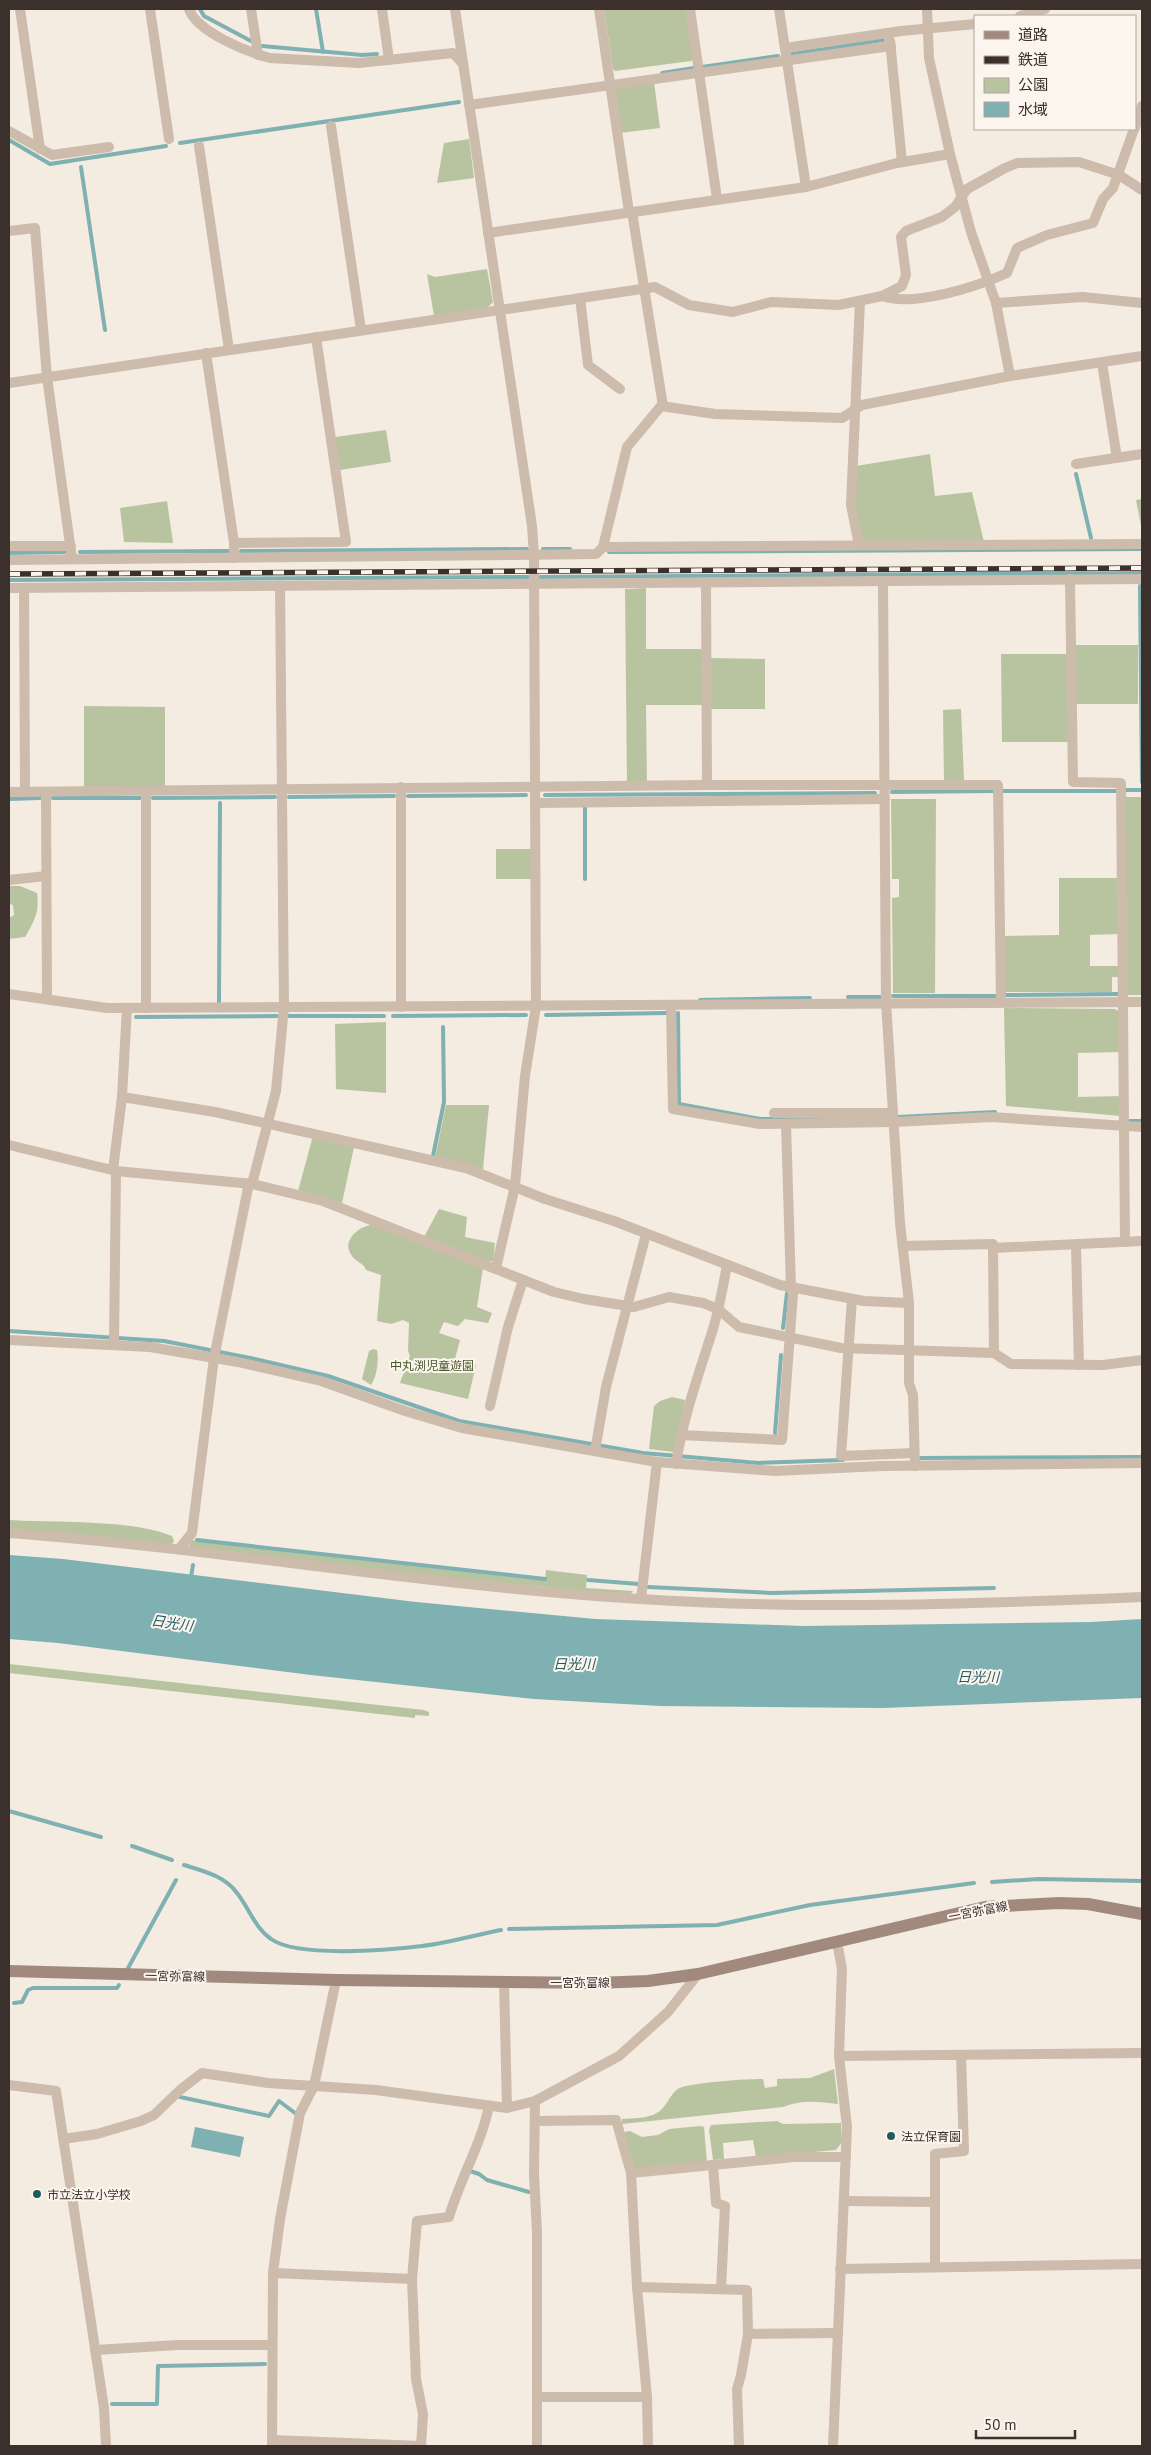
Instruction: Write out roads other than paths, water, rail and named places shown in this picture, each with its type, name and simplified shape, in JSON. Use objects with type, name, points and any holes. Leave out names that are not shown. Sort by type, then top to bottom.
[{"type":"main road","name":"一宮弥富線","points":[[9,1971],[336,1980],[640,1981],[698,1974],[985,1907],[1007,1904],[1088,1904],[1142,1914]]},
{"type":"street","points":[[20,9],[40,149]]},
{"type":"street","points":[[150,9],[169,139]]},
{"type":"street","points":[[189,9],[192,18],[202,27],[258,55],[270,58],[359,64],[453,53],[463,64]]},
{"type":"street","points":[[251,9],[258,55]]},
{"type":"street","points":[[382,9],[390,60]]},
{"type":"street","points":[[455,9],[532,526],[534,555],[536,1006],[525,1076],[515,1186],[496,1268]]},
{"type":"street","points":[[9,560],[596,554],[603,547],[627,447],[662,406],[599,9]]},
{"type":"street","points":[[690,9],[717,200]]},
{"type":"street","points":[[779,9],[806,187]]},
{"type":"street","points":[[927,9],[927,30],[933,79],[962,197],[996,303],[1010,376]]},
{"type":"street","points":[[1024,15],[1045,9]]},
{"type":"street","points":[[785,48],[890,33],[974,24]]},
{"type":"street","points":[[890,33],[902,162]]},
{"type":"street","points":[[469,106],[891,46]]},
{"type":"street","points":[[1136,125],[1142,106]]},
{"type":"street","points":[[331,126],[361,330]]},
{"type":"street","points":[[882,296],[892,300],[921,298],[988,282],[1007,273],[1017,248],[1048,235],[1093,223],[1103,199],[1113,188],[1119,175],[1134,130]]},
{"type":"street","points":[[9,131],[52,156],[109,147]]},
{"type":"street","points":[[199,146],[229,350]]},
{"type":"street","points":[[488,233],[806,187],[902,162],[950,154]]},
{"type":"street","points":[[9,383],[644,288],[655,287],[689,304],[733,312],[771,302],[839,305],[882,296],[902,286],[906,275],[902,237],[906,231],[942,217],[954,207],[967,189],[1017,163],[1078,162],[1119,175],[1142,190]]},
{"type":"street","points":[[9,231],[35,228],[47,377],[72,559]]},
{"type":"street","points":[[996,303],[1083,297],[1142,303]]},
{"type":"street","points":[[580,298],[588,365],[620,389]]},
{"type":"street","points":[[859,545],[851,505],[860,301]]},
{"type":"street","points":[[234,543],[346,542],[316,337]]},
{"type":"street","points":[[206,353],[234,543],[234,558]]},
{"type":"street","points":[[662,406],[715,414],[842,418],[862,405],[1010,376],[1142,356]]},
{"type":"street","points":[[1102,363],[1117,458]]},
{"type":"street","points":[[1076,464],[1142,454]]},
{"type":"street","points":[[603,547],[1142,544]]},
{"type":"street","points":[[9,546],[71,546]]},
{"type":"street","points":[[1070,579],[1073,782],[1120,783],[1125,1242]]},
{"type":"street","points":[[9,588],[1142,579]]},
{"type":"street","points":[[706,582],[707,785]]},
{"type":"street","points":[[883,582],[886,1002],[893,1117],[909,1304],[914,1459]]},
{"type":"street","points":[[179,1549],[192,1533],[214,1353],[251,1184],[276,1091],[284,1007],[280,585]]},
{"type":"street","points":[[24,588],[25,792]]},
{"type":"street","points":[[9,792],[401,787],[998,785],[1001,1003]]},
{"type":"street","points":[[401,787],[401,1007]]},
{"type":"street","points":[[146,791],[146,1008]]},
{"type":"street","points":[[46,792],[46,999]]},
{"type":"street","points":[[536,803],[885,799]]},
{"type":"street","points":[[9,880],[46,876]]},
{"type":"street","points":[[9,994],[107,1008],[1142,1002]]},
{"type":"street","points":[[671,1005],[673,1108],[760,1124],[893,1117]]},
{"type":"street","points":[[114,1339],[114,1170],[122,1097],[127,1008]]},
{"type":"street","points":[[122,1097],[268,1123],[466,1168],[545,1199],[614,1221],[791,1288],[852,1299],[909,1304]]},
{"type":"street","points":[[774,1113],[991,1118],[1142,1127]]},
{"type":"street","points":[[680,1434],[782,1440],[793,1294],[791,1288],[786,1124]]},
{"type":"street","points":[[9,1145],[114,1170],[251,1184],[323,1201],[554,1292],[634,1307],[669,1297],[703,1303],[718,1309],[739,1327],[790,1338],[848,1348],[994,1353],[1011,1364],[1104,1365],[1142,1360]]},
{"type":"street","points":[[596,1446],[606,1387],[646,1234]]},
{"type":"street","points":[[993,1248],[1142,1241]]},
{"type":"street","points":[[903,1246],[993,1244],[994,1353]]},
{"type":"street","points":[[1076,1245],[1078,1365]]},
{"type":"street","points":[[677,1459],[680,1434],[718,1309],[727,1265]]},
{"type":"street","points":[[490,1406],[508,1327],[523,1280]]},
{"type":"street","points":[[852,1299],[841,1456],[1142,1463]]},
{"type":"street","points":[[9,1340],[114,1339],[180,1351],[214,1353],[321,1381],[405,1411],[462,1428],[596,1446],[658,1462],[677,1459],[775,1470],[914,1459]]},
{"type":"street","points":[[641,1599],[658,1462]]},
{"type":"street","points":[[9,1533],[179,1549],[432,1581],[641,1599],[822,1606],[1142,1598]]},
{"type":"street","points":[[833,2446],[847,2127],[839,2056],[842,1969],[838,1942]]},
{"type":"street","points":[[63,2139],[97,2134],[141,2121],[154,2115],[180,2090],[202,2073],[268,2083],[376,2090],[507,2108],[535,2101],[619,2056],[668,2012],[698,1974]]},
{"type":"street","points":[[336,1980],[314,2086],[300,2113],[280,2219],[273,2273],[272,2443],[421,2446],[423,2414],[416,2379],[412,2280],[416,2221],[449,2217],[456,2194],[484,2130],[490,2106]]},
{"type":"street","points":[[504,1981],[507,2108]]},
{"type":"street","points":[[839,2056],[1142,2054]]},
{"type":"street","points":[[934,2267],[935,2154],[964,2151],[961,2055]]},
{"type":"street","points":[[9,2085],[56,2091],[96,2350],[104,2408],[106,2446]]},
{"type":"street","points":[[535,2101],[537,2446]]},
{"type":"street","points":[[536,2121],[616,2120],[631,2173],[636,2287],[647,2397],[648,2446]]},
{"type":"street","points":[[631,2173],[794,2157],[846,2157]]},
{"type":"street","points":[[713,2165],[716,2203],[725,2206],[721,2289]]},
{"type":"street","points":[[844,2201],[935,2202]]},
{"type":"street","points":[[840,2269],[1142,2264]]},
{"type":"street","points":[[273,2273],[412,2280]]},
{"type":"street","points":[[636,2287],[747,2290],[748,2334],[741,2375],[736,2389],[739,2446]]},
{"type":"street","points":[[748,2334],[837,2333]]},
{"type":"street","points":[[96,2350],[178,2346],[272,2345]]},
{"type":"street","points":[[537,2396],[647,2397]]},
{"type":"water","name":"日光川","points":[[9,1555],[63,1559],[416,1602],[595,1619],[804,1626],[1091,1622],[1142,1619],[1142,1698],[883,1708],[660,1706],[534,1699],[311,1675],[58,1643],[9,1639]]},
{"type":"water","points":[[195,2127],[244,2137],[240,2157],[191,2147]]},
{"type":"waterway","points":[[200,9],[204,16],[251,41]]},
{"type":"waterway","points":[[316,9],[323,52]]},
{"type":"waterway","points":[[792,54],[883,40]]},
{"type":"waterway","points":[[262,46],[362,55],[377,54]]},
{"type":"waterway","points":[[702,67],[778,56]]},
{"type":"waterway","points":[[662,73],[694,68]]},
{"type":"waterway","points":[[180,143],[459,102]]},
{"type":"waterway","points":[[9,140],[50,164],[166,146]]},
{"type":"waterway","points":[[81,167],[105,330]]},
{"type":"waterway","points":[[1076,474],[1091,538]]},
{"type":"waterway","points":[[241,551],[527,549]]},
{"type":"waterway","points":[[543,549],[570,549]]},
{"type":"waterway","points":[[609,552],[1142,549]]},
{"type":"waterway","points":[[80,552],[229,551]]},
{"type":"waterway","points":[[9,553],[65,552]]},
{"type":"waterway","points":[[540,577],[1142,573]]},
{"type":"waterway","points":[[9,580],[528,577]]},
{"type":"waterway","points":[[1140,586],[1142,782]]},
{"type":"waterway","points":[[1126,790],[1142,790]]},
{"type":"waterway","points":[[892,792],[994,791]]},
{"type":"waterway","points":[[1004,791],[1116,791]]},
{"type":"waterway","points":[[545,795],[875,793]]},
{"type":"waterway","points":[[408,796],[526,795]]},
{"type":"waterway","points":[[289,797],[394,796]]},
{"type":"waterway","points":[[153,798],[275,797]]},
{"type":"waterway","points":[[9,799],[40,798]]},
{"type":"waterway","points":[[53,798],[140,798]]},
{"type":"waterway","points":[[219,1002],[220,803]]},
{"type":"waterway","points":[[585,807],[585,879]]},
{"type":"waterway","points":[[1006,995],[1118,994]]},
{"type":"waterway","points":[[893,996],[996,996]]},
{"type":"waterway","points":[[848,997],[880,997]]},
{"type":"waterway","points":[[700,1000],[810,998]]},
{"type":"waterway","points":[[546,1015],[667,1013]]},
{"type":"waterway","points":[[678,1013],[679,1104],[760,1119],[827,1118]]},
{"type":"waterway","points":[[393,1016],[526,1015]]},
{"type":"waterway","points":[[136,1017],[277,1016]]},
{"type":"waterway","points":[[288,1016],[384,1016]]},
{"type":"waterway","points":[[433,1156],[444,1102],[443,1027]]},
{"type":"waterway","points":[[898,1117],[995,1112]]},
{"type":"waterway","points":[[1128,1121],[1142,1121]]},
{"type":"waterway","points":[[783,1328],[787,1293]]},
{"type":"waterway","points":[[9,1331],[164,1341],[328,1376],[459,1421],[643,1453],[758,1463],[843,1460]]},
{"type":"waterway","points":[[775,1433],[781,1355]]},
{"type":"waterway","points":[[917,1458],[1142,1457]]},
{"type":"waterway","points":[[197,1540],[545,1579]]},
{"type":"waterway","points":[[191,1577],[193,1565]]},
{"type":"waterway","points":[[588,1580],[639,1584]]},
{"type":"waterway","points":[[648,1587],[772,1593],[994,1588]]},
{"type":"waterway","points":[[9,1811],[101,1837]]},
{"type":"waterway","points":[[132,1846],[172,1860]]},
{"type":"waterway","points":[[184,1865],[213,1875],[226,1882],[237,1893],[256,1924],[265,1934],[284,1945],[301,1949],[367,1951],[407,1948],[442,1943],[501,1930]]},
{"type":"waterway","points":[[992,1882],[1039,1879],[1142,1881]]},
{"type":"waterway","points":[[127,1970],[176,1880]]},
{"type":"waterway","points":[[509,1929],[717,1925],[810,1905],[974,1883]]},
{"type":"waterway","points":[[14,2003],[22,2002],[28,1990],[33,1988],[117,1988],[119,1985]]},
{"type":"waterway","points":[[180,2097],[269,2116],[279,2101],[295,2113]]},
{"type":"waterway","points":[[470,2171],[479,2174],[487,2180],[529,2192]]},
{"type":"waterway","points":[[112,2404],[157,2404],[158,2366],[265,2364]]},
{"type":"railway","points":[[9,574],[1142,568]]},
{"type":"place","name":"法立保育園","points":[[891,2136]]},
{"type":"place","name":"市立法立小学校","points":[[37,2194]]},
{"type":"park label","name":"中丸渕児童遊園","points":[[432,1365]]}]
